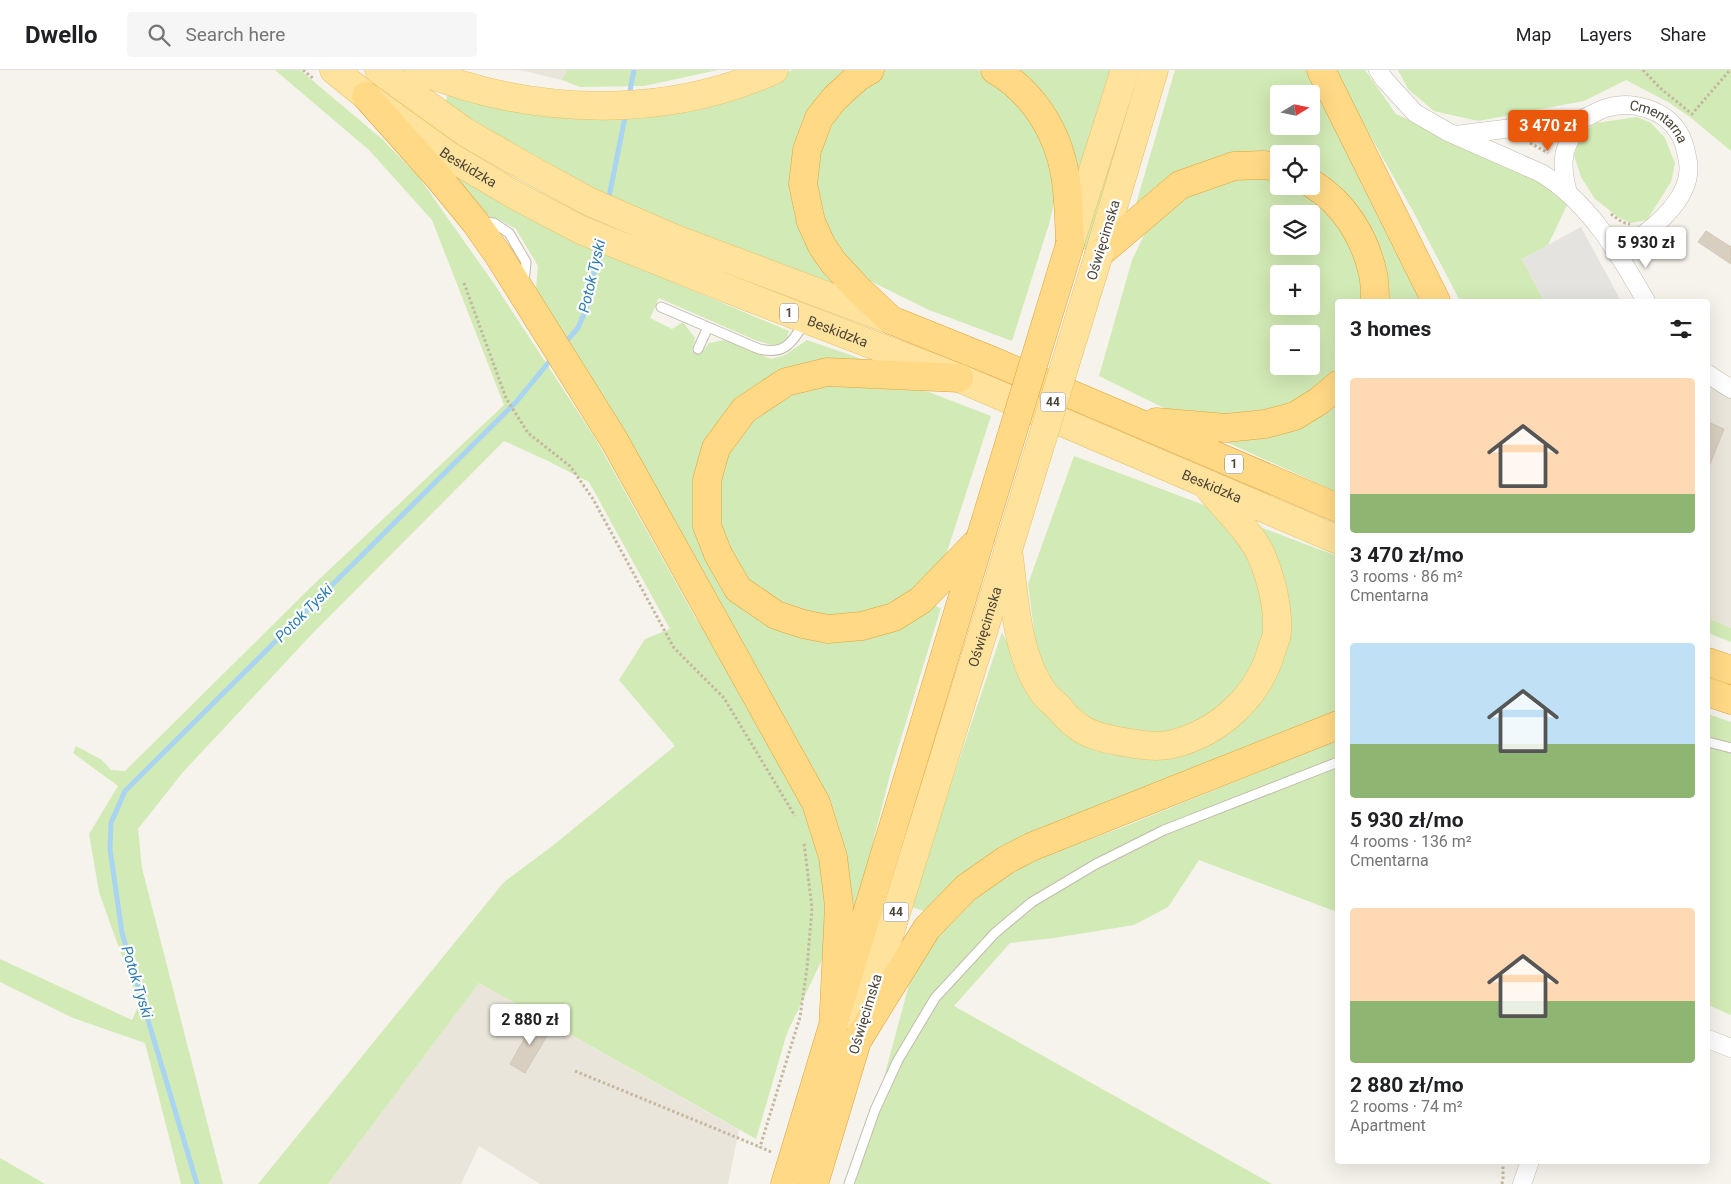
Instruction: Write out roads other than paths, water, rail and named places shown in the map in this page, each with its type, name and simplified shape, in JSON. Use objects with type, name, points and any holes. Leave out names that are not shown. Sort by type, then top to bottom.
[{"type":"highway","points":[[870,70],[834,98],[819,118],[807,150],[804,184],[811,222],[822,246],[857,288],[891,320]]},
{"type":"highway","points":[[995,70],[1020,88],[1041,112],[1059,148],[1066,176],[1070,244]]},
{"type":"highway","points":[[1321,70],[1435,299]]},
{"type":"highway","points":[[366,96],[439,178],[475,222],[546,330],[614,440],[816,803],[833,857],[839,906],[833,1029]]},
{"type":"highway","points":[[1099,254],[1180,185],[1234,166],[1270,166]]},
{"type":"highway","points":[[1320,189],[1343,209],[1361,236],[1373,274],[1375,299]]},
{"type":"highway","name":"Oświęcimska","points":[[785,1184],[1070,244]]},
{"type":"highway","name":"Beskidzka","points":[[891,320],[993,361],[1335,507]]},
{"type":"highway","points":[[959,378],[827,372],[786,382],[744,410],[716,448],[707,480],[707,526],[718,554],[738,589],[776,615],[803,624],[828,629],[862,626],[894,617],[921,600],[980,539]]},
{"type":"highway","points":[[1131,420],[1226,428],[1265,424],[1296,416],[1319,402],[1335,388]]},
{"type":"highway","points":[[1710,663],[1731,670]]},
{"type":"highway","points":[[1710,693],[1731,700]]},
{"type":"highway","points":[[857,1041],[927,928],[966,888],[1006,860],[1032,847],[1335,726]]},
{"type":"highway","name":"Oświęcimska","points":[[814,1184],[857,1041]]},
{"type":"main road","name":"Beskidzka","points":[[334,70],[366,96],[449,156],[513,194],[581,230],[959,378],[1335,539]]},
{"type":"main road","name":"Beskidzka","points":[[379,70],[466,132],[526,168],[588,201],[630,220],[760,272],[891,320]]},
{"type":"main road","points":[[419,70],[451,83],[497,95],[546,103],[587,106],[638,104],[700,95],[758,78],[774,70]]},
{"type":"main road","name":"Oświęcimska","points":[[1070,244],[1125,70]]},
{"type":"main road","name":"Oświęcimska","points":[[857,1041],[1154,70]]},
{"type":"main road","points":[[1008,550],[1017,617],[1030,669],[1044,693],[1076,726],[1104,739],[1145,746],[1171,745],[1209,730],[1250,696],[1270,658],[1277,632],[1276,609],[1272,588],[1262,556],[1252,538],[1204,483]]},
{"type":"street","points":[[1378,70],[1415,113],[1457,135],[1541,174],[1555,182],[1568,193],[1589,215],[1617,253],[1645,299]]},
{"type":"street","name":"Cmentarna","points":[[1457,135],[1581,120],[1605,108],[1624,104],[1644,107],[1666,118],[1679,132],[1685,146],[1689,170],[1682,194],[1645,235],[1617,253]]},
{"type":"street","points":[[1568,193],[1563,174],[1563,161],[1566,147],[1581,120]]},
{"type":"street","points":[[1710,375],[1731,389]]},
{"type":"street","points":[[1710,1040],[1731,1048]]},
{"type":"street","points":[[1522,1184],[1529,1164]]},
{"type":"lane","points":[[662,307],[759,348],[773,352],[788,347],[807,320]]},
{"type":"lane","points":[[698,349],[708,327]]},
{"type":"lane","points":[[1710,743],[1731,748]]},
{"type":"lane","points":[[850,1184],[875,1110],[898,1060],[935,998],[995,933],[1032,902],[1096,864],[1164,830],[1335,763]]},
{"type":"waterway","name":"Potok Tyski","points":[[629,96],[634,70]]},
{"type":"waterway","name":"Potok Tyski","points":[[608,202],[626,112]]},
{"type":"waterway","name":"Potok Tyski","points":[[563,345],[578,328],[587,307],[599,247]]},
{"type":"waterway","name":"Potok Tyski","points":[[197,1184],[122,933],[110,849],[111,823],[125,791],[517,401],[553,357]]}]
